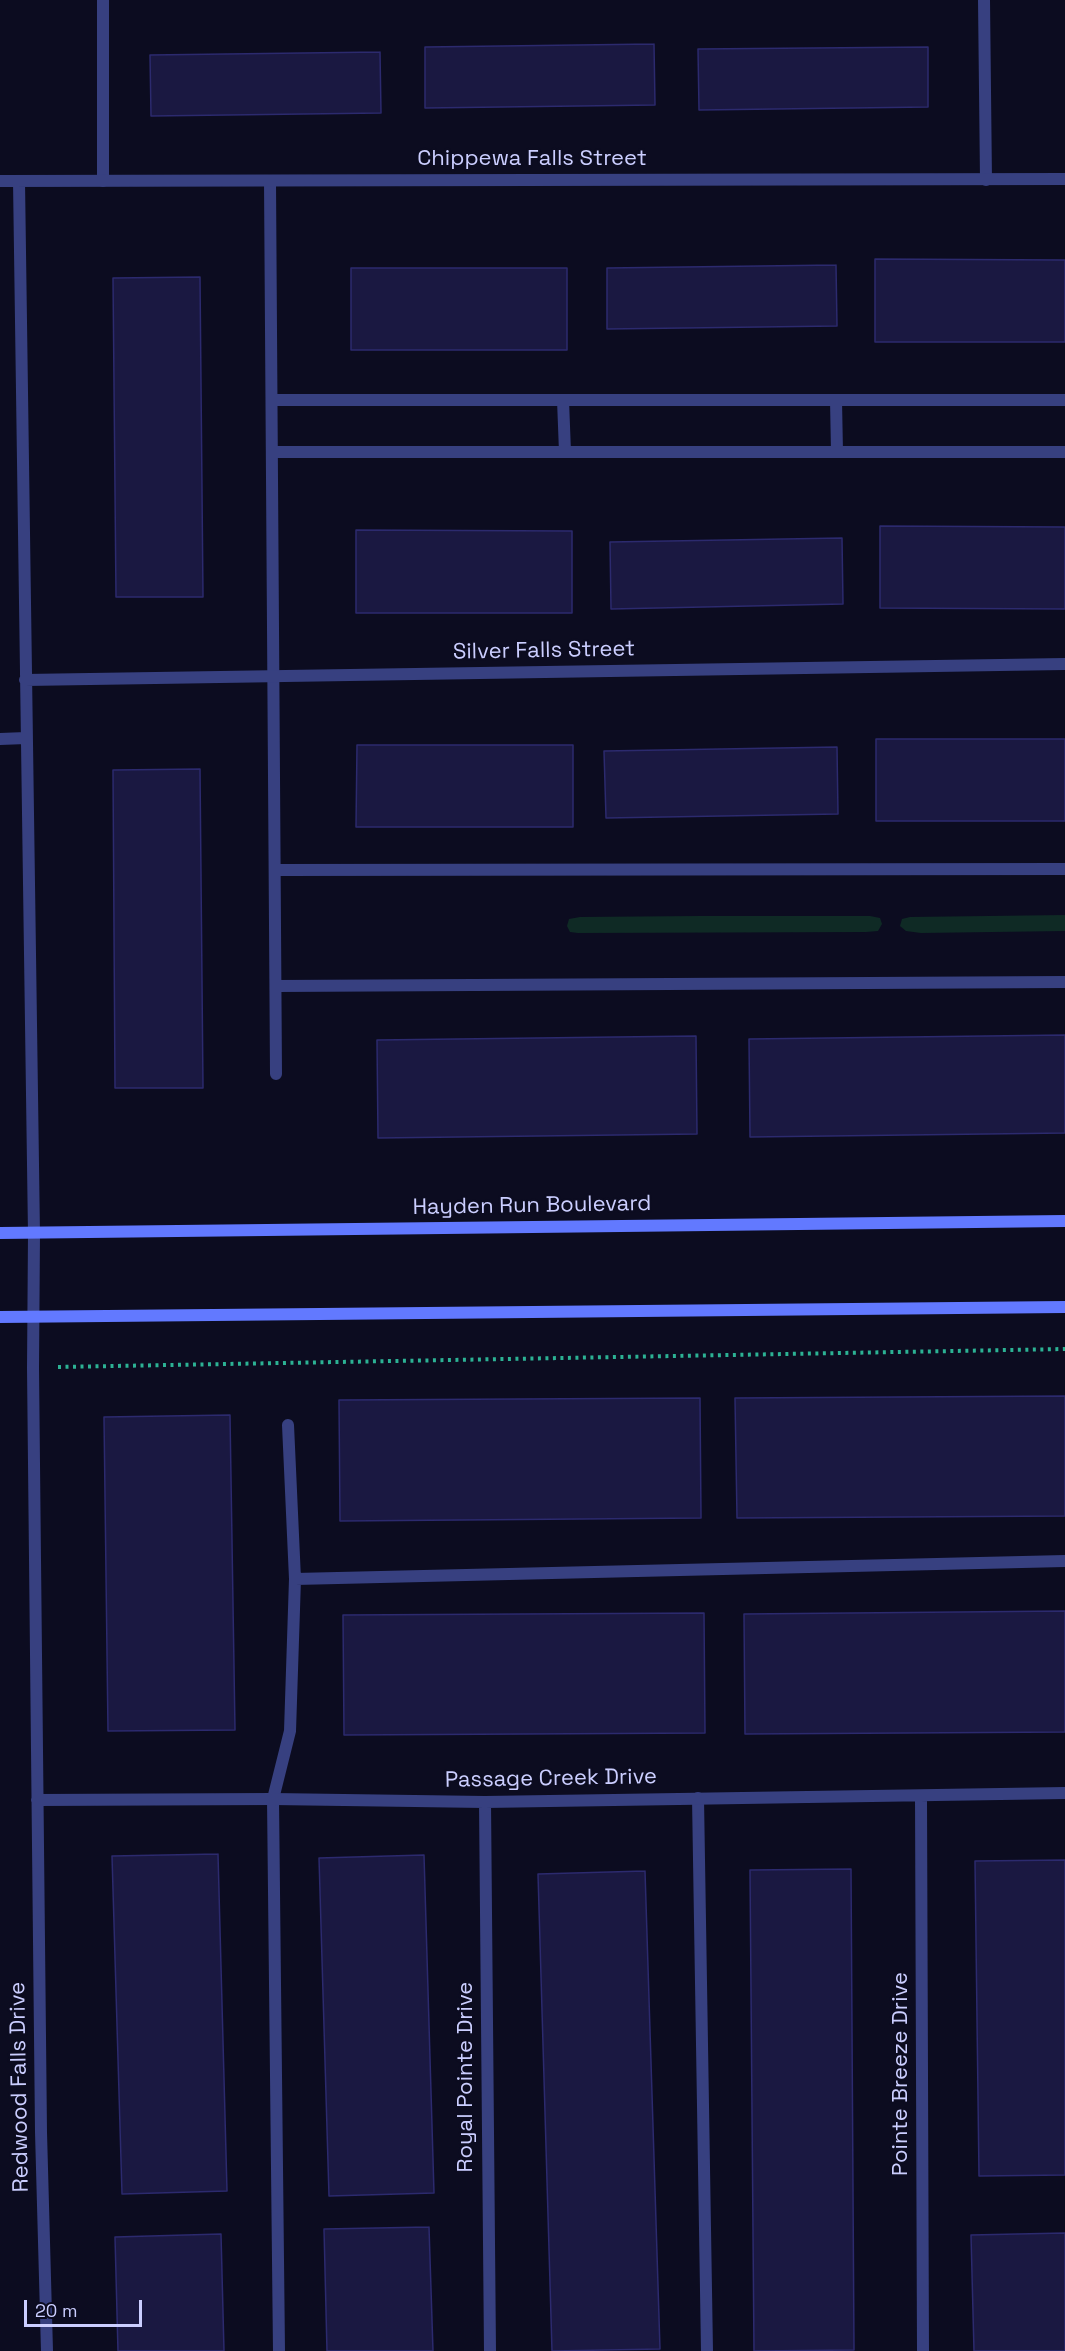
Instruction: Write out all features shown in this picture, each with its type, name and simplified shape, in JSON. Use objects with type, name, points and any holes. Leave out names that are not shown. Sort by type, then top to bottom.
[{"type":"main road","name":"Hayden Run Boulevard","points":[[0,1233],[1065,1221]]},
{"type":"main road","points":[[0,1317],[1065,1307]]},
{"type":"street","points":[[103,181],[104,0]]},
{"type":"street","points":[[984,0],[986,180]]},
{"type":"street","name":"Chippewa Falls Street","points":[[0,181],[1065,179]]},
{"type":"street","name":"Redwood Falls Drive","points":[[19,181],[34,1234],[33,1368],[41,2132],[47,2351]]},
{"type":"street","points":[[270,181],[276,1074]]},
{"type":"street","points":[[272,400],[1065,400]]},
{"type":"street","points":[[563,400],[565,452]]},
{"type":"street","points":[[836,400],[837,452]]},
{"type":"street","points":[[272,452],[1065,452]]},
{"type":"street","name":"Silver Falls Street","points":[[25,680],[1065,664]]},
{"type":"street","points":[[0,738],[26,738]]},
{"type":"street","points":[[275,870],[1065,869]]},
{"type":"street","points":[[276,986],[1065,982]]},
{"type":"street","points":[[279,2351],[273,1799],[290,1731],[295,1579],[288,1425]]},
{"type":"street","points":[[295,1579],[1065,1561]]},
{"type":"street","name":"Passage Creek Drive","points":[[37,1800],[273,1799],[485,1802],[1065,1793]]},
{"type":"street","name":"Pointe Breeze Drive","points":[[921,1797],[923,2351]]},
{"type":"street","points":[[698,1798],[707,2351]]},
{"type":"street","name":"Royal Pointe Drive","points":[[485,1802],[490,2351]]},
{"type":"path","points":[[33,1368],[1065,1349]]},
{"type":"green space","points":[[1065,915],[1065,931],[921,933],[906,931],[900,926],[902,919],[910,917]]},
{"type":"green space","points":[[870,916],[880,918],[882,924],[878,931],[866,932],[578,933],[570,932],[567,926],[569,919],[580,917]]},
{"type":"building","points":[[654,44],[655,105],[425,108],[425,47]]},
{"type":"building","points":[[928,47],[928,107],[699,110],[698,49]]},
{"type":"building","points":[[380,52],[381,113],[151,116],[150,55]]},
{"type":"building","points":[[875,259],[1065,260],[1065,342],[875,342]]},
{"type":"building","points":[[836,265],[837,326],[607,329],[607,268]]},
{"type":"building","points":[[351,268],[567,268],[567,350],[351,350]]},
{"type":"building","points":[[200,277],[203,597],[116,597],[113,278]]},
{"type":"building","points":[[880,526],[1065,527],[1065,609],[880,608]]},
{"type":"building","points":[[356,530],[572,531],[572,613],[356,613]]},
{"type":"building","points":[[842,538],[843,604],[611,609],[610,542]]},
{"type":"building","points":[[876,739],[1065,739],[1065,821],[876,821]]},
{"type":"building","points":[[357,745],[573,745],[573,827],[356,827]]},
{"type":"building","points":[[837,747],[838,814],[606,818],[604,751]]},
{"type":"building","points":[[200,769],[203,1088],[115,1088],[113,770]]},
{"type":"building","points":[[1065,1035],[1065,1133],[750,1137],[749,1039]]},
{"type":"building","points":[[696,1036],[697,1134],[378,1138],[377,1040]]},
{"type":"building","points":[[1065,1396],[1065,1516],[737,1518],[735,1398]]},
{"type":"building","points":[[700,1398],[701,1518],[340,1521],[339,1400]]},
{"type":"building","points":[[230,1415],[235,1730],[108,1731],[104,1417]]},
{"type":"building","points":[[1065,1611],[1065,1732],[745,1734],[744,1614]]},
{"type":"building","points":[[704,1613],[705,1733],[344,1735],[343,1615]]},
{"type":"building","points":[[218,1854],[227,2191],[122,2194],[112,1856]]},
{"type":"building","points":[[424,1855],[434,2193],[329,2196],[319,1858]]},
{"type":"building","points":[[1065,1860],[1065,2175],[979,2176],[975,1861]]},
{"type":"building","points":[[851,1869],[854,2350],[754,2351],[750,1870]]},
{"type":"building","points":[[645,1871],[660,2349],[552,2351],[538,1874]]},
{"type":"building","points":[[429,2227],[433,2351],[327,2351],[324,2229]]},
{"type":"building","points":[[1065,2233],[1065,2351],[974,2351],[971,2235]]},
{"type":"building","points":[[221,2234],[224,2351],[118,2351],[115,2237]]}]
